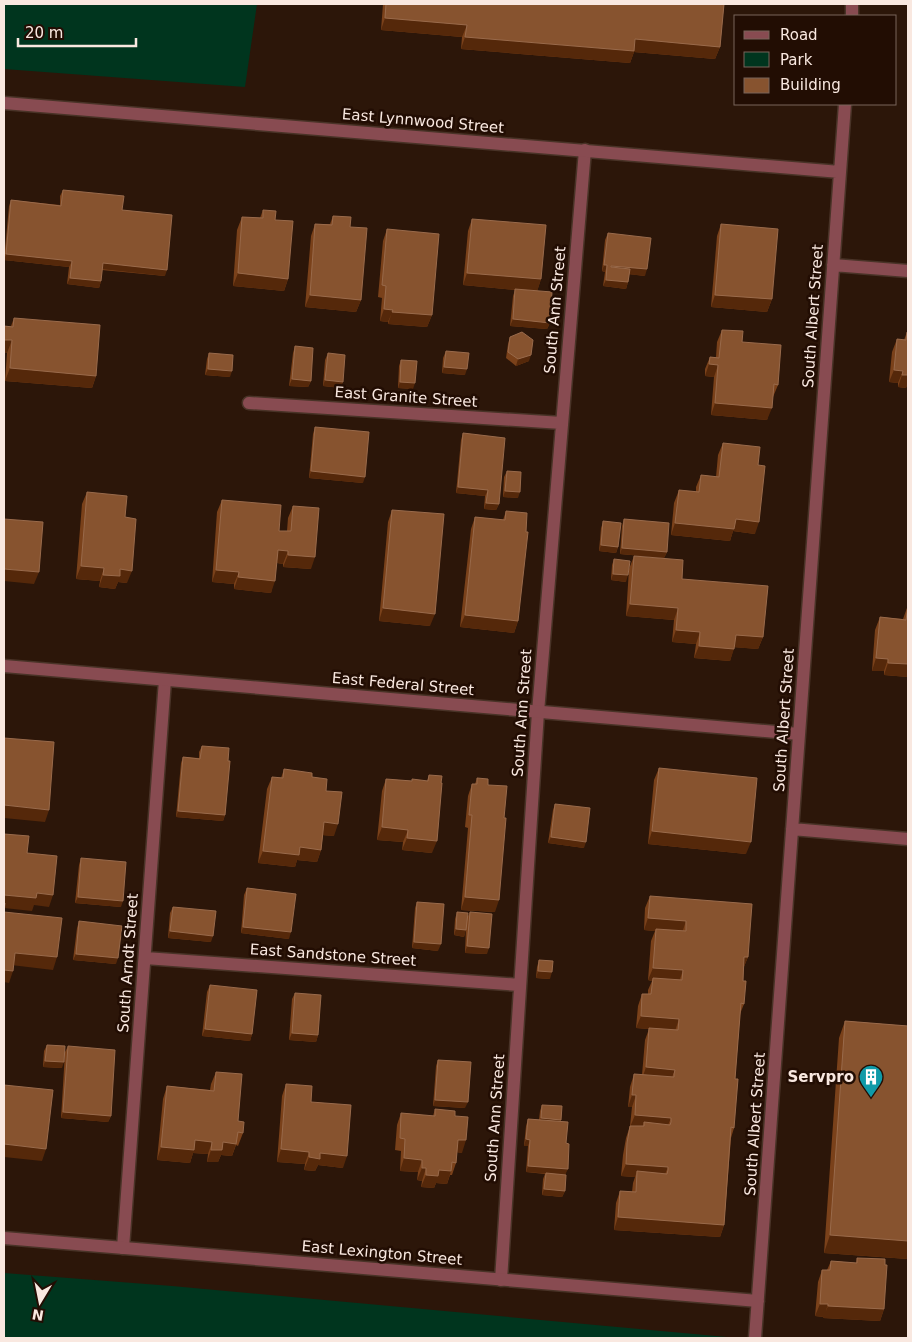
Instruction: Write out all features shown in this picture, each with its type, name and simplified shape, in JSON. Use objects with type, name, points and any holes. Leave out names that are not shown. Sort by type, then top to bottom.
[{"type":"street","name":"East Lynnwood Street","points":[[4,103],[840,172]]},
{"type":"street","name":"South Albert Street","points":[[755,1338],[845,105]]},
{"type":"street","name":"South Ann Street","points":[[500,1280],[538,712],[586,150]]},
{"type":"street","points":[[833,265],[908,271]]},
{"type":"street","name":"East Granite Street","points":[[249,403],[562,423]]},
{"type":"street","name":"East Federal Street","points":[[4,666],[799,734]]},
{"type":"street","name":"South Arndt Street","points":[[123,1248],[165,680]]},
{"type":"street","points":[[792,830],[908,839]]},
{"type":"street","name":"East Sandstone Street","points":[[145,958],[520,985]]},
{"type":"street","name":"East Lexington Street","points":[[4,1238],[758,1300]]},
{"type":"green space","points":[[4,4],[257,4],[245,87],[4,69]]},
{"type":"green space","points":[[4,1273],[172,1286],[727,1338],[4,1338]]},
{"type":"building","points":[[386,4],[724,4],[720,47],[635,39],[634,51],[465,37],[467,25],[385,18]]},
{"type":"building","points":[[63,190],[124,196],[122,210],[172,215],[167,270],[103,263],[101,281],[70,278],[72,261],[6,254],[11,200],[61,206]]},
{"type":"building","points":[[263,210],[276,211],[275,220],[293,221],[288,279],[238,273],[242,217],[263,218]]},
{"type":"building","points":[[333,216],[351,217],[350,227],[367,228],[361,300],[310,295],[315,224],[332,225]]},
{"type":"building","points":[[472,219],[546,225],[541,279],[467,273]]},
{"type":"building","points":[[721,224],[778,229],[772,299],[715,295]]},
{"type":"building","points":[[387,229],[439,234],[432,315],[392,312],[393,310],[384,309],[386,286],[382,285]]},
{"type":"building","points":[[608,233],[651,238],[647,269],[611,266],[630,269],[628,282],[606,280],[607,265],[604,265]]},
{"type":"building","points":[[515,289],[552,292],[550,323],[513,319]]},
{"type":"building","points":[[14,318],[100,325],[96,376],[10,368],[12,340],[4,340],[4,326],[13,327]]},
{"type":"building","points":[[722,330],[743,331],[742,342],[781,345],[778,385],[774,384],[772,408],[715,403],[718,365],[709,364],[710,357],[719,358]]},
{"type":"building","points":[[522,332],[533,340],[531,355],[518,359],[508,352],[510,337]]},
{"type":"building","points":[[907,332],[908,375],[902,375],[903,371],[894,370],[897,339],[906,340]]},
{"type":"building","points":[[295,346],[313,348],[311,381],[292,379]]},
{"type":"building","points":[[446,351],[469,353],[467,369],[444,367]]},
{"type":"building","points":[[209,353],[233,355],[232,371],[208,369]]},
{"type":"building","points":[[328,353],[345,355],[343,382],[325,380]]},
{"type":"building","points":[[401,360],[417,361],[415,383],[400,382]]},
{"type":"building","points":[[315,427],[369,432],[365,477],[311,471]]},
{"type":"building","points":[[463,433],[505,438],[499,504],[486,503],[488,490],[458,487]]},
{"type":"building","points":[[723,443],[760,447],[758,465],[765,466],[759,522],[736,519],[734,529],[675,523],[679,490],[699,492],[701,475],[719,477]]},
{"type":"building","points":[[507,471],[521,472],[520,492],[505,491]]},
{"type":"building","points":[[87,492],[127,496],[125,517],[136,519],[132,571],[120,569],[120,576],[103,575],[104,568],[81,566]]},
{"type":"building","points":[[222,500],[281,505],[279,531],[291,531],[293,506],[319,508],[315,557],[288,555],[288,551],[278,550],[275,581],[238,577],[239,572],[216,570]]},
{"type":"building","points":[[392,510],[444,514],[435,614],[383,608]]},
{"type":"building","points":[[506,511],[527,513],[526,532],[528,532],[518,621],[465,615],[475,517],[505,520]]},
{"type":"building","points":[[4,519],[43,522],[39,572],[4,569]]},
{"type":"building","points":[[624,519],[669,523],[667,552],[622,548]]},
{"type":"building","points":[[603,521],[621,523],[618,547],[601,545]]},
{"type":"building","points":[[634,556],[683,560],[682,579],[768,586],[763,637],[736,635],[734,649],[699,646],[700,632],[676,630],[678,608],[630,604]]},
{"type":"building","points":[[614,559],[630,561],[628,575],[613,574]]},
{"type":"building","points":[[908,605],[908,664],[888,663],[888,659],[876,658],[880,617],[906,620]]},
{"type":"building","points":[[4,738],[54,742],[49,810],[4,805]]},
{"type":"building","points":[[202,746],[229,748],[228,761],[230,761],[225,815],[178,811],[183,757],[200,759]]},
{"type":"building","points":[[659,768],[757,778],[751,842],[652,831]]},
{"type":"building","points":[[284,769],[312,773],[312,777],[327,779],[326,791],[342,792],[338,824],[324,822],[321,850],[300,847],[299,855],[263,851],[272,777],[283,778]]},
{"type":"building","points":[[429,775],[442,776],[437,841],[407,838],[408,830],[382,827],[386,779],[428,781]]},
{"type":"building","points":[[477,778],[488,779],[488,785],[507,786],[499,900],[465,897],[472,815],[469,815],[472,784],[477,784]]},
{"type":"building","points":[[555,804],[590,808],[586,842],[551,837]]},
{"type":"building","points":[[4,834],[29,836],[27,853],[57,856],[53,895],[37,893],[36,898],[4,895]]},
{"type":"building","points":[[81,858],[126,862],[123,901],[78,897]]},
{"type":"building","points":[[247,888],[296,894],[291,932],[243,927]]},
{"type":"building","points":[[650,896],[752,904],[748,957],[744,957],[743,981],[746,981],[744,1004],[741,1003],[735,1079],[738,1079],[734,1128],[731,1127],[724,1225],[618,1217],[620,1191],[636,1192],[637,1171],[667,1174],[668,1170],[668,1167],[626,1164],[630,1126],[644,1126],[644,1122],[670,1125],[671,1122],[671,1118],[635,1115],[636,1095],[632,1095],[634,1074],[674,1077],[675,1070],[646,1067],[649,1028],[678,1030],[679,1019],[641,1016],[642,994],[651,994],[653,978],[682,980],[683,970],[653,968],[656,929],[686,931],[686,921],[648,918]]},
{"type":"building","points":[[417,902],[444,904],[441,944],[414,942]]},
{"type":"building","points":[[173,907],[216,911],[213,936],[170,931]]},
{"type":"building","points":[[4,912],[62,918],[57,957],[15,953],[13,971],[4,970]]},
{"type":"building","points":[[457,912],[468,913],[466,930],[456,929]]},
{"type":"building","points":[[470,912],[492,914],[489,948],[467,946]]},
{"type":"building","points":[[79,921],[122,926],[118,958],[76,954]]},
{"type":"building","points":[[539,960],[553,961],[552,972],[538,971]]},
{"type":"building","points":[[210,985],[257,990],[252,1034],[205,1029]]},
{"type":"building","points":[[295,993],[321,995],[318,1035],[292,1033]]},
{"type":"building","name":"Servpro","points":[[845,1021],[908,1026],[908,1241],[830,1235]]},
{"type":"building","points":[[47,1045],[65,1046],[64,1062],[45,1061]]},
{"type":"building","points":[[68,1046],[115,1050],[111,1116],[63,1112]]},
{"type":"building","points":[[438,1060],[471,1062],[468,1102],[435,1100]]},
{"type":"building","points":[[216,1072],[242,1074],[238,1121],[244,1122],[243,1133],[238,1132],[236,1144],[223,1142],[222,1150],[211,1150],[212,1142],[195,1140],[194,1150],[161,1147],[167,1086],[214,1091]]},
{"type":"building","points":[[286,1084],[312,1086],[311,1102],[351,1105],[347,1156],[320,1153],[320,1159],[309,1157],[309,1152],[281,1149]]},
{"type":"building","points":[[4,1085],[53,1090],[46,1149],[4,1144]]},
{"type":"building","points":[[542,1105],[562,1106],[561,1120],[541,1118]]},
{"type":"building","points":[[435,1109],[455,1111],[455,1116],[468,1117],[466,1140],[458,1140],[456,1163],[452,1162],[451,1171],[439,1170],[438,1176],[426,1175],[426,1168],[422,1168],[422,1160],[404,1158],[405,1139],[400,1138],[401,1113],[435,1116]]},
{"type":"building","points":[[528,1119],[568,1122],[566,1143],[569,1144],[568,1169],[528,1166],[530,1140],[526,1139]]},
{"type":"building","points":[[546,1173],[566,1175],[565,1191],[544,1189]]},
{"type":"building","points":[[857,1258],[885,1259],[885,1265],[887,1265],[884,1309],[820,1304],[822,1270],[830,1270],[831,1261],[857,1263]]},
{"type":"place","name":"Servpro","points":[[871,1098]]}]
